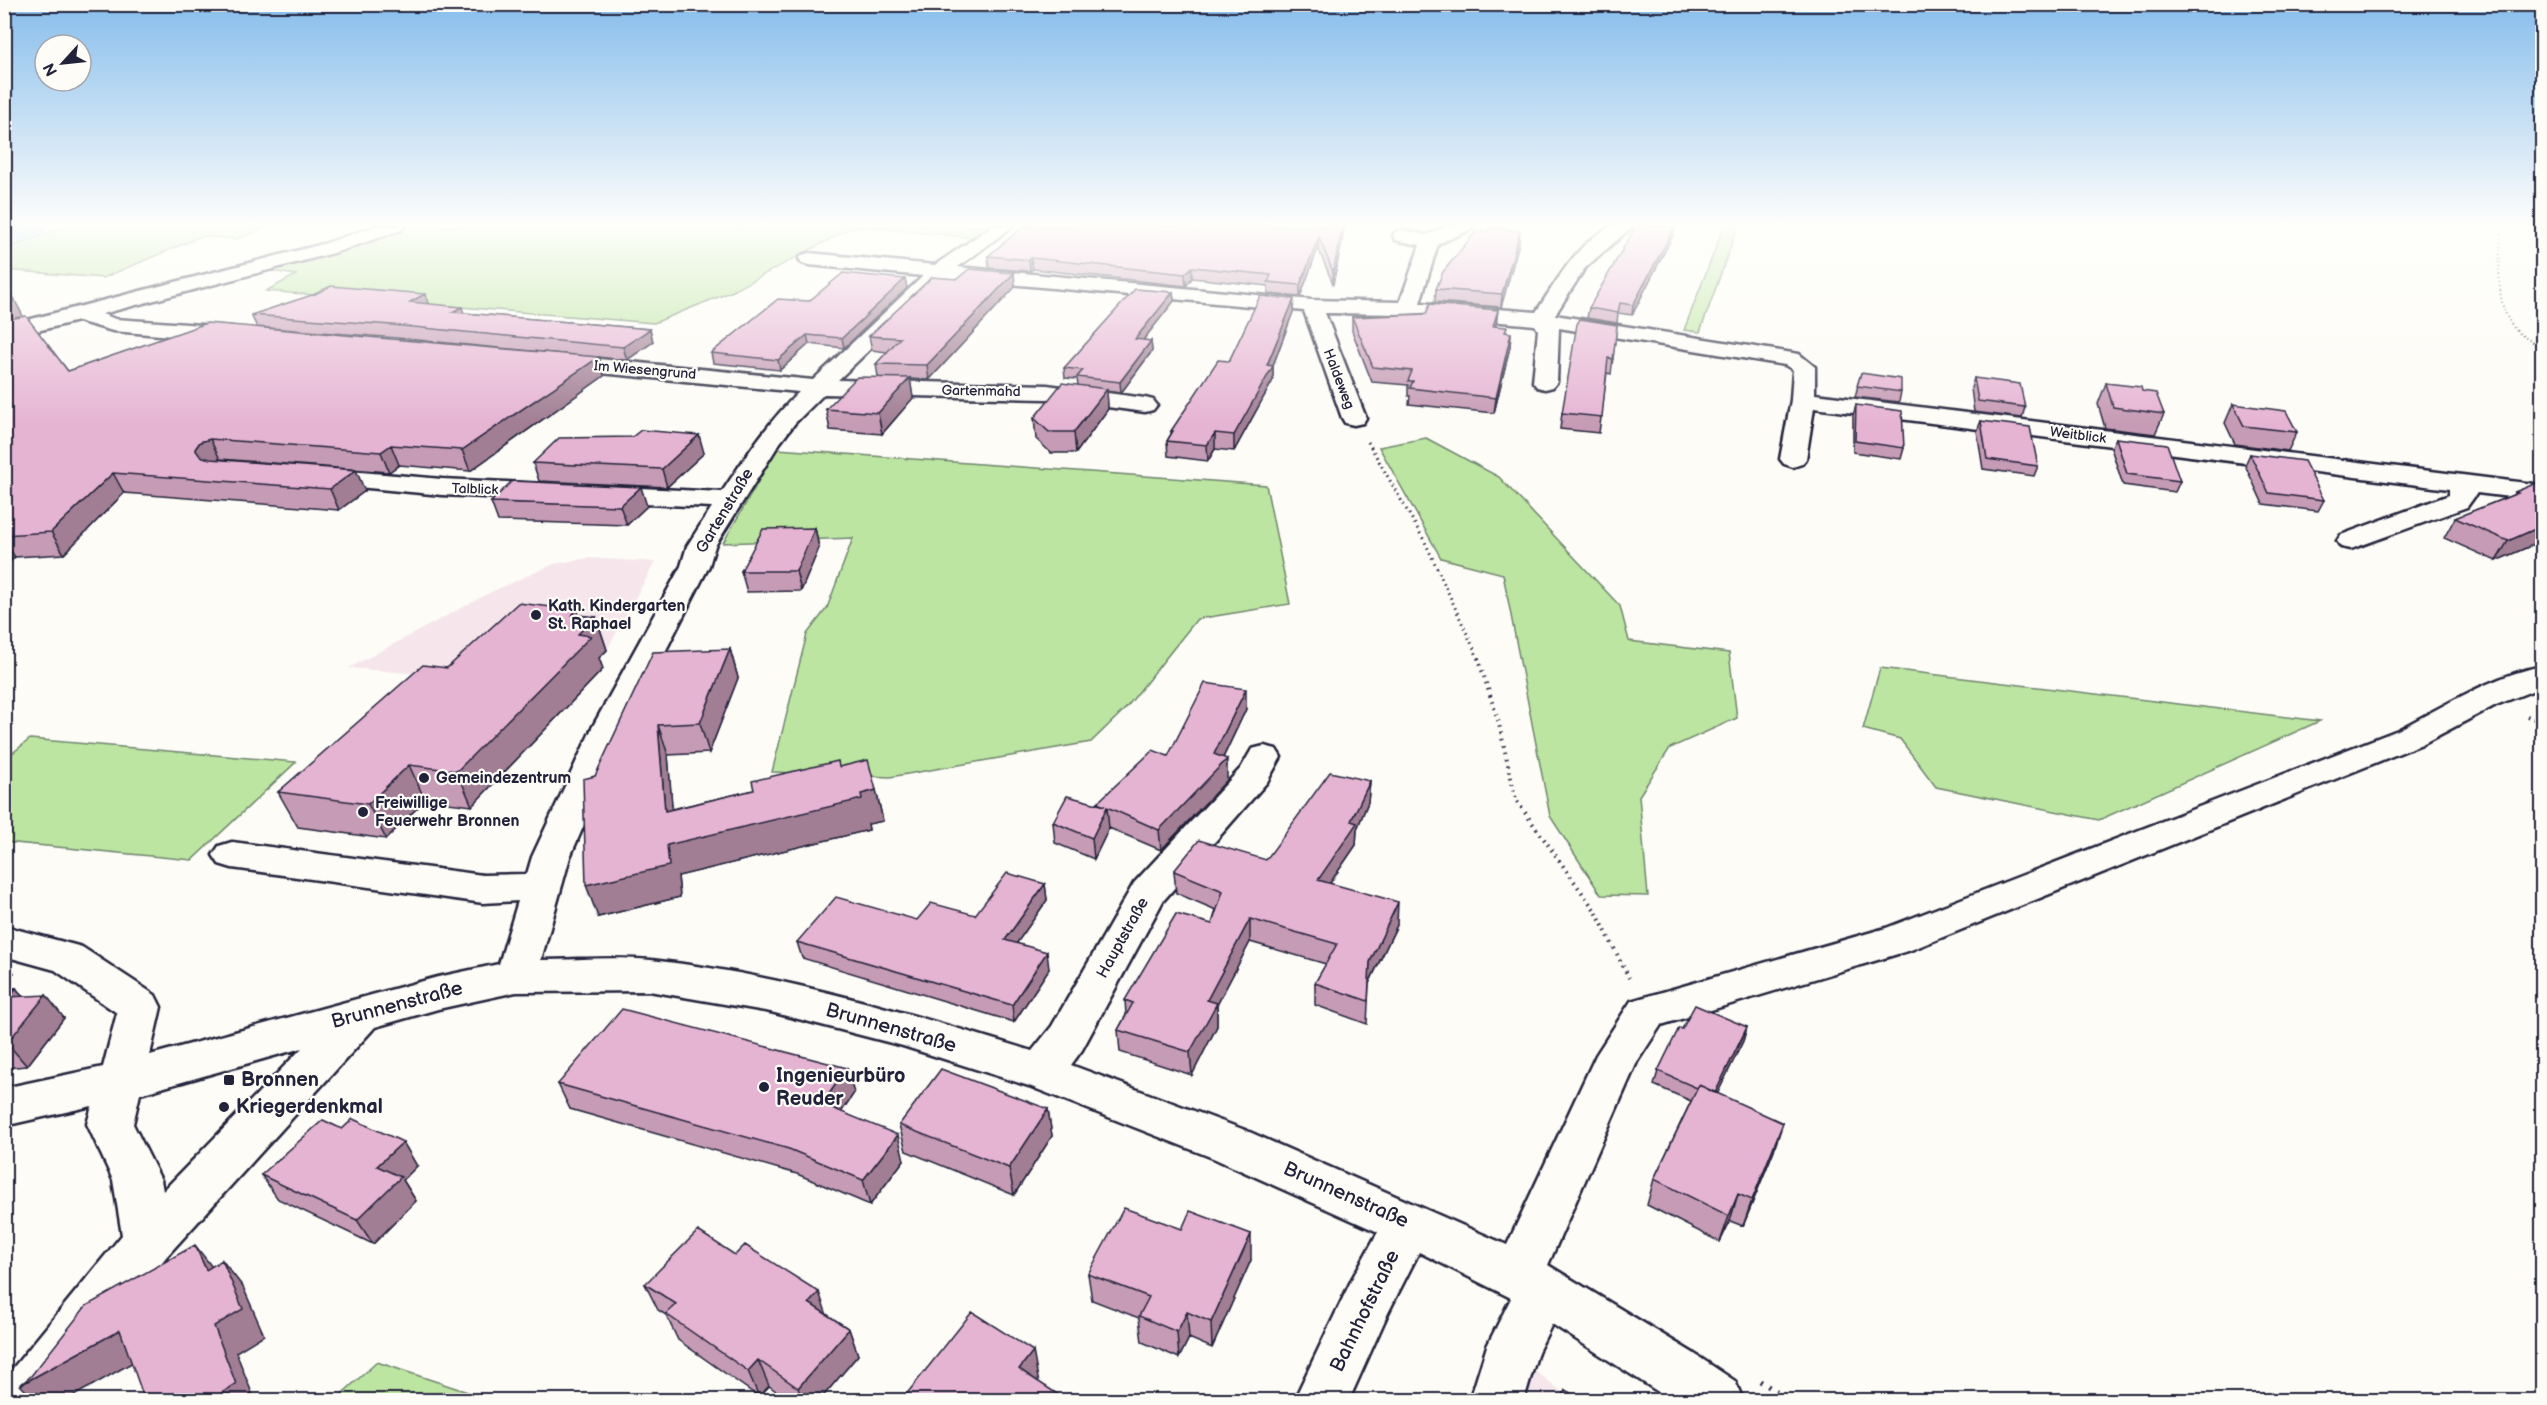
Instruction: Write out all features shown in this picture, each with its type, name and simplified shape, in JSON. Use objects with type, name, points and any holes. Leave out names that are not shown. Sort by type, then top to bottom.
[{"type":"street","points":[[4,333],[166,292]]},
{"type":"street","name":"Gartenstraße","points":[[516,976],[551,857],[610,726],[695,566],[701,546],[768,441],[817,387],[917,292]]},
{"type":"street","points":[[1153,292],[1312,306],[1408,308],[1542,319],[1791,359],[1804,367],[1803,400],[1793,459]]},
{"type":"street","points":[[1408,308],[1414,292]]},
{"type":"street","points":[[1542,319],[1560,292]]},
{"type":"street","name":"Haldeweg","points":[[1312,306],[1354,418]]},
{"type":"street","points":[[79,314],[113,325],[255,336]]},
{"type":"street","points":[[1542,319],[1549,330],[1545,382]]},
{"type":"street","name":"Im Wiesengrund","points":[[537,360],[817,387]]},
{"type":"street","name":"Gartenmahd","points":[[817,387],[1047,392],[1145,405]]},
{"type":"street","name":"Weitblick","points":[[1803,400],[2542,493]]},
{"type":"street","name":"Talblick","points":[[290,474],[442,487],[730,500]]},
{"type":"street","points":[[2351,541],[2458,501],[2464,494],[2460,482]]},
{"type":"street","points":[[1497,1401],[1531,1283],[1618,1055],[1646,1013],[1897,940],[2410,738],[2484,698],[2542,676]]},
{"type":"street","name":"Hauptstraße","points":[[1041,1072],[1067,1038],[1148,893],[1255,774],[1264,757]]},
{"type":"street","points":[[232,855],[483,889],[542,887]]},
{"type":"street","points":[[4,941],[68,958],[140,1007],[110,1124],[137,1180],[147,1241]]},
{"type":"street","name":"Brunnenstraße","points":[[4,1107],[122,1081],[360,1015],[516,976],[649,975],[771,996],[903,1029],[1041,1072],[1229,1144],[1409,1223],[1531,1283],[1674,1371],[1716,1401]]},
{"type":"street","points":[[22,1401],[147,1241],[360,1015]]},
{"type":"street","name":"Bahnhofstraße","points":[[1321,1401],[1370,1296],[1409,1223]]},
{"type":"path","points":[[2502,292],[2507,314],[2513,326],[2527,339],[2542,348]]},
{"type":"path","points":[[1354,418],[1425,542],[1476,652],[1498,720],[1516,800],[1596,912],[1646,1013]]},
{"type":"shaded area","name":"Kath. Kindergarten St. Raphael","points":[[589,558],[655,562],[607,650],[590,667],[603,669],[573,701],[504,693],[513,682],[349,668],[493,591],[554,564]]},
{"type":"shaded area","points":[[1496,1341],[1573,1400],[1475,1400]]},
{"type":"green space","points":[[273,292],[732,292],[654,323]]},
{"type":"green space","points":[[1699,292],[1714,292],[1700,332],[1684,330]]},
{"type":"green space","points":[[1426,438],[1499,477],[1620,606],[1629,641],[1729,653],[1737,718],[1670,748],[1639,796],[1648,896],[1601,895],[1550,816],[1503,574],[1441,558],[1379,447]]},
{"type":"green space","points":[[777,449],[1266,485],[1290,604],[1197,619],[1126,708],[1091,742],[890,777],[772,772],[807,634],[827,608],[853,538],[723,543]]},
{"type":"green space","points":[[1880,668],[2320,721],[2099,820],[1936,787],[1900,739],[1863,729]]},
{"type":"green space","points":[[30,739],[296,762],[192,860],[5,842],[5,759]]},
{"type":"green space","points":[[377,1362],[492,1400],[335,1400]]},
{"type":"building","points":[[4,292],[8,292],[15,301],[4,303]]},
{"type":"building","points":[[320,292],[396,292],[425,294],[410,302],[462,307],[452,312],[650,329],[623,347],[392,325],[251,315]]},
{"type":"building","points":[[820,292],[892,292],[842,338],[807,335],[778,360],[711,353],[778,299],[809,301]]},
{"type":"building","points":[[916,292],[996,292],[927,365],[876,364],[900,338],[869,336]]},
{"type":"building","points":[[1133,292],[1173,292],[1135,339],[1151,341],[1120,382],[1077,377],[1083,370],[1064,368]]},
{"type":"building","points":[[1470,292],[1503,292],[1502,294]]},
{"type":"building","points":[[1598,292],[1640,292],[1633,305],[1620,303],[1618,313],[1589,308]]},
{"type":"building","points":[[1260,296],[1294,299],[1267,365],[1273,366],[1234,435],[1215,433],[1207,445],[1167,441],[1173,431],[1171,431],[1218,360],[1229,361]]},
{"type":"building","points":[[1430,304],[1498,310],[1493,326],[1507,327],[1505,332],[1511,333],[1496,398],[1410,388],[1413,381],[1408,381],[1412,371],[1373,367],[1352,317],[1426,314]]},
{"type":"building","points":[[26,316],[68,371],[207,323],[599,357],[462,450],[391,445],[381,452],[210,439],[200,442],[195,449],[200,456],[210,459],[356,470],[330,489],[113,473],[51,532],[4,535],[4,320]]},
{"type":"building","points":[[1580,319],[1617,325],[1613,359],[1608,358],[1602,417],[1562,413],[1577,324]]},
{"type":"building","points":[[1861,373],[1901,379],[1901,392],[1857,386]]},
{"type":"building","points":[[857,377],[910,378],[878,413],[826,409]]},
{"type":"building","points":[[1974,378],[2020,384],[2025,407],[1978,401]]},
{"type":"building","points":[[1062,383],[1107,389],[1074,432],[1049,432],[1034,418]]},
{"type":"building","points":[[2106,383],[2141,387],[2142,391],[2156,393],[2164,414],[2113,407]]},
{"type":"building","points":[[2233,404],[2286,411],[2297,432],[2244,426]]},
{"type":"building","points":[[1856,405],[1902,411],[1904,448],[1855,441]]},
{"type":"building","points":[[1981,421],[2030,427],[2038,466],[1987,459]]},
{"type":"building","points":[[641,430],[699,435],[662,469],[533,463],[559,438],[632,437]]},
{"type":"building","points":[[2116,438],[2167,444],[2180,481],[2127,474]]},
{"type":"building","points":[[2250,454],[2304,461],[2324,500],[2269,493]]},
{"type":"building","points":[[512,481],[641,487],[620,506],[491,502]]},
{"type":"building","points":[[2539,482],[2542,483],[2542,526],[2508,541],[2455,518],[2518,493],[2515,492]]},
{"type":"building","points":[[815,528],[796,571],[741,571],[763,529]]},
{"type":"building","points":[[518,603],[577,610],[572,615],[596,617],[578,634],[591,636],[457,771],[409,765],[368,804],[278,792],[423,665],[447,668]]},
{"type":"building","points":[[730,649],[700,723],[658,725],[665,811],[754,790],[752,781],[838,761],[839,767],[868,760],[876,790],[861,794],[862,799],[667,845],[669,866],[586,885],[583,779],[595,776],[653,652]]},
{"type":"building","points":[[1205,683],[1246,689],[1214,754],[1227,759],[1159,830],[1107,807],[1092,838],[1053,822],[1067,796],[1105,806],[1097,803],[1153,750],[1168,756]]},
{"type":"building","points":[[1330,772],[1370,781],[1351,821],[1357,823],[1318,880],[1398,902],[1370,962],[1368,1001],[1315,983],[1337,944],[1250,919],[1207,1000],[1217,1003],[1190,1052],[1118,1030],[1133,1003],[1125,1000],[1176,914],[1212,924],[1223,891],[1174,871],[1199,840],[1266,860]]},
{"type":"building","points":[[1007,873],[1045,884],[1005,940],[1047,952],[1012,1005],[797,942],[836,897],[917,920],[931,903],[975,915]]},
{"type":"building","points":[[16,988],[9,997],[46,995],[7,1043],[4,1043],[4,989]]},
{"type":"building","points":[[1695,1005],[1747,1027],[1715,1093],[1699,1085],[1697,1088],[1658,1071],[1679,1028],[1682,1029]]},
{"type":"building","points":[[622,1009],[847,1068],[822,1104],[898,1135],[863,1180],[789,1149],[558,1084]]},
{"type":"building","points":[[941,1069],[1048,1109],[1009,1168],[899,1125]]},
{"type":"building","points":[[1699,1085],[1783,1123],[1752,1200],[1738,1194],[1729,1216],[1654,1179]]},
{"type":"building","points":[[353,1119],[403,1142],[377,1166],[401,1177],[357,1220],[261,1175],[323,1120],[342,1129]]},
{"type":"building","points":[[1124,1208],[1182,1229],[1190,1211],[1251,1234],[1211,1322],[1187,1312],[1177,1332],[1139,1316],[1149,1297],[1088,1274]]},
{"type":"building","points":[[698,1231],[735,1255],[745,1245],[819,1292],[809,1303],[849,1329],[798,1388],[758,1360],[748,1371],[666,1314],[676,1304],[645,1284]]},
{"type":"building","points":[[195,1245],[206,1270],[222,1260],[243,1309],[214,1326],[236,1384],[209,1401],[145,1401],[120,1330],[20,1385],[31,1376],[86,1306]]},
{"type":"building","points":[[972,1312],[1033,1351],[1019,1369],[1068,1401],[901,1401]]},
{"type":"building","points":[[1565,1390],[1585,1401],[1561,1401]]},
{"type":"place","name":"Kath. Kindergarten St. Raphael","points":[[536,615]]},
{"type":"place","name":"Gemeindezentrum","points":[[424,778]]},
{"type":"place","name":"Freiwillige Feuerwehr Bronnen","points":[[363,812]]},
{"type":"place","name":"Bronnen","points":[[229,1080]]},
{"type":"place","name":"Ingenieurbüro Reuder","points":[[764,1087]]},
{"type":"place","name":"Kriegerdenkmal","points":[[224,1107]]}]
